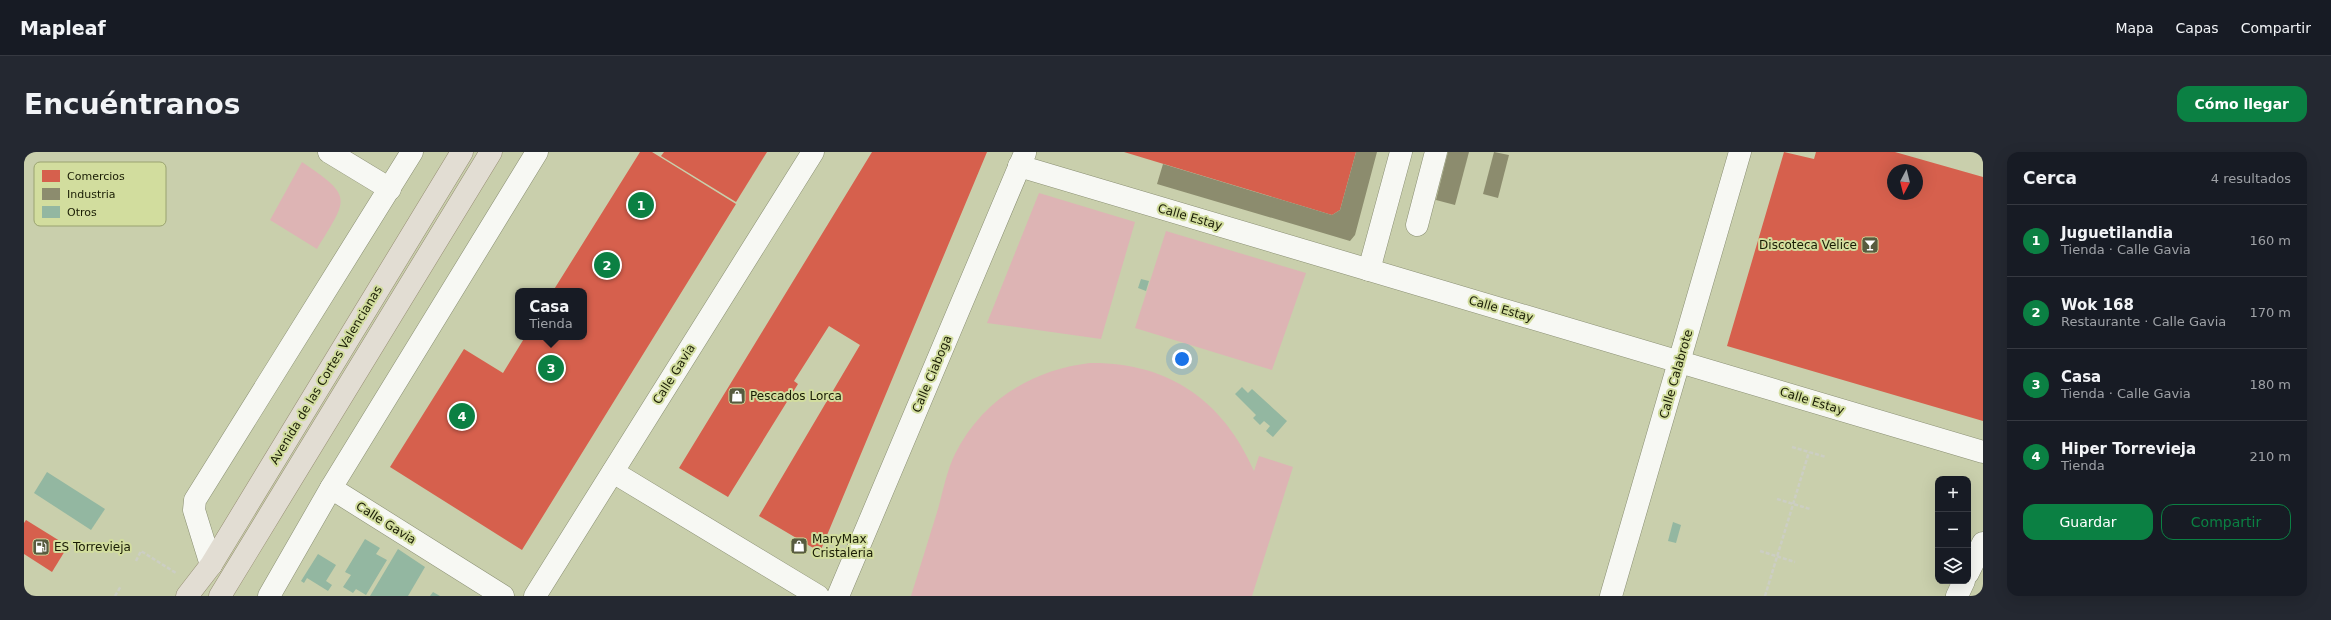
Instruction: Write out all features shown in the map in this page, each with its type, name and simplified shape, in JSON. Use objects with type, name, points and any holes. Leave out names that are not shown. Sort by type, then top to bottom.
[{"type":"main road","name":"Avenida de las Cortes Valencianas","points":[[187,596],[211,565],[462,152]]},
{"type":"main road","name":"Avenida de las Cortes Valencianas","points":[[220,596],[491,152]]},
{"type":"street","points":[[329,152],[390,189]]},
{"type":"street","points":[[211,565],[194,510],[195,500],[412,152]]},
{"type":"street","points":[[269,596],[331,488],[537,152]]},
{"type":"street","name":"Calle Gavia","points":[[535,596],[813,152]]},
{"type":"street","points":[[1369,270],[1401,152]]},
{"type":"street","points":[[1417,225],[1436,152]]},
{"type":"street","name":"Calle Calabrote","points":[[1611,596],[1740,152]]},
{"type":"street","name":"Calle Estay","points":[[1022,159],[1369,270],[1983,452]]},
{"type":"street","name":"Calle Ciaboga","points":[[838,596],[1022,159]]},
{"type":"street","points":[[613,472],[818,596]]},
{"type":"street","name":"Calle Gavia","points":[[331,488],[503,596]]},
{"type":"street","points":[[1971,568],[1983,543]]},
{"type":"street","points":[[1957,596],[1963,584]]},
{"type":"path","points":[[1792,446],[1826,457]]},
{"type":"path","points":[[1765,596],[1809,452]]},
{"type":"path","points":[[1777,499],[1810,509]]},
{"type":"path","points":[[136,561],[142,551],[178,574]]},
{"type":"path","points":[[1760,552],[1795,562]]},
{"type":"path","points":[[115,596],[121,586]]},
{"type":"shaded area","points":[[302,162],[331,183],[338,191],[341,200],[340,208],[335,219],[317,249],[270,220]]},
{"type":"shaded area","points":[[1039,193],[1135,222],[1101,339],[987,323]]},
{"type":"shaded area","points":[[1166,231],[1306,273],[1272,370],[1135,328]]},
{"type":"shaded area","points":[[1090,363],[1118,364],[1144,369],[1168,378],[1190,390],[1209,405],[1226,424],[1241,446],[1254,471],[1259,456],[1293,467],[1252,596],[911,596],[950,467],[955,454],[966,435],[979,418],[994,403],[1029,381],[1048,373]]},
{"type":"building: Comercios","points":[[640,152],[652,152],[736,204],[522,550],[390,467],[464,349],[503,373],[523,340],[587,340],[587,288],[555,288]]},
{"type":"building: Comercios","points":[[664,152],[767,152],[736,202],[661,156]]},
{"type":"building: Comercios","points":[[872,152],[987,152],[820,552],[759,516],[860,345],[829,326],[794,381],[798,384],[728,497],[679,468]]},
{"type":"building: Comercios","points":[[1124,152],[1356,152],[1340,210],[1332,215]]},
{"type":"building: Comercios","name":"Discoteca Velice","points":[[1784,152],[1814,159],[1816,152],[1895,152],[1983,177],[1983,421],[1727,346]]},
{"type":"building: Comercios","points":[[26,520],[68,546],[52,572],[24,554],[24,523]]},
{"type":"building: Industria","points":[[1356,152],[1377,152],[1355,235],[1350,241],[1157,184],[1163,164],[1332,215],[1340,210]]},
{"type":"building: Industria","points":[[1448,152],[1469,152],[1455,205],[1436,200]]},
{"type":"building: Industria","points":[[1494,152],[1509,155],[1498,198],[1483,194]]},
{"type":"building: Otros","points":[[1141,279],[1149,281],[1146,291],[1138,288]]},
{"type":"building: Otros","points":[[1242,387],[1248,393],[1252,389],[1287,421],[1273,437],[1266,431],[1270,426],[1264,421],[1260,425],[1253,418],[1256,415],[1235,394]]},
{"type":"building: Otros","points":[[47,472],[105,509],[91,530],[34,493]]},
{"type":"building: Otros","points":[[1673,522],[1681,525],[1676,543],[1668,541]]},
{"type":"building: Otros","points":[[365,539],[380,548],[376,554],[387,560],[366,595],[356,589],[353,593],[343,587],[351,575],[345,572]]},
{"type":"building: Otros","points":[[398,549],[425,567],[408,596],[370,596]]},
{"type":"building: Otros","points":[[318,554],[336,565],[326,581],[332,585],[328,591],[307,578],[304,583],[301,581]]},
{"type":"building: Otros","points":[[433,592],[440,596],[430,596]]},
{"type":"place","name":"Juguetilandia","points":[[641,205]]},
{"type":"place","name":"Discoteca Velice","points":[[1870,245]]},
{"type":"place","name":"Wok 168","points":[[607,265]]},
{"type":"place","name":"Casa","points":[[551,368]]},
{"type":"place","name":"Pescados Lorca","points":[[737,396]]},
{"type":"place","name":"Hiper Torrevieja","points":[[462,416]]},
{"type":"place","name":"MaryMax Cristaleria","points":[[799,546]]},
{"type":"place","name":"ES Torrevieja","points":[[41,547]]}]
